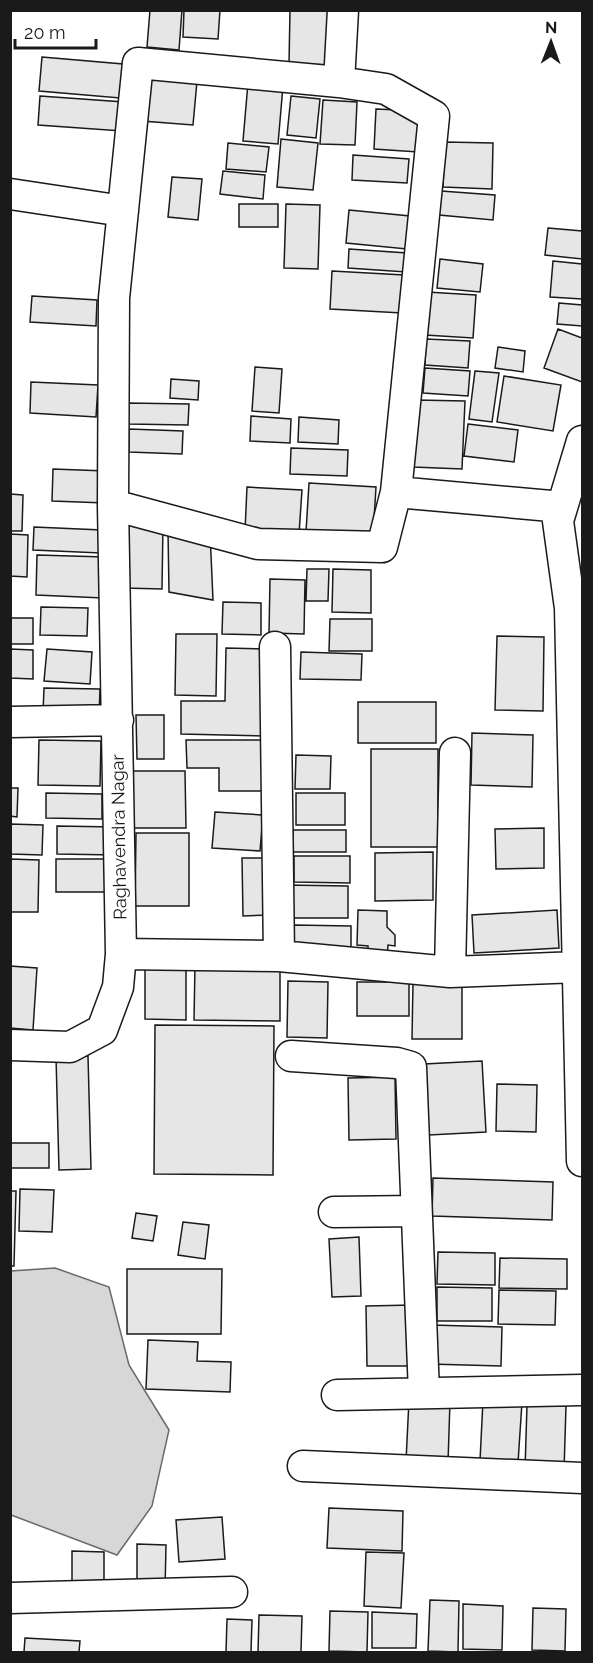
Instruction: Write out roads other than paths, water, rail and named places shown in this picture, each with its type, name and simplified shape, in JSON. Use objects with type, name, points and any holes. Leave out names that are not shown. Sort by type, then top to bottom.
[{"type":"street","points":[[113,505],[258,544],[382,547],[396,492],[434,116],[386,89],[339,82],[344,10]]},
{"type":"street","name":"Raghavendra Nagar","points":[[10,1045],[70,1047],[102,1030],[118,987],[121,954],[113,505],[114,298],[138,63],[339,82]]},
{"type":"street","points":[[10,194],[123,211]]},
{"type":"street","points":[[582,441],[558,521],[570,608],[579,833],[578,967],[582,1161]]},
{"type":"street","points":[[396,492],[562,507]]},
{"type":"street","points":[[275,647],[279,956]]},
{"type":"street","points":[[10,722],[118,720]]},
{"type":"street","points":[[450,972],[455,753]]},
{"type":"street","points":[[121,954],[279,956],[450,972],[578,967]]},
{"type":"street","points":[[291,1056],[398,1063],[411,1067],[424,1393]]},
{"type":"street","points":[[334,1212],[416,1211]]},
{"type":"street","points":[[337,1395],[582,1390]]},
{"type":"street","points":[[303,1466],[582,1478]]},
{"type":"street","points":[[10,1598],[232,1592]]}]
